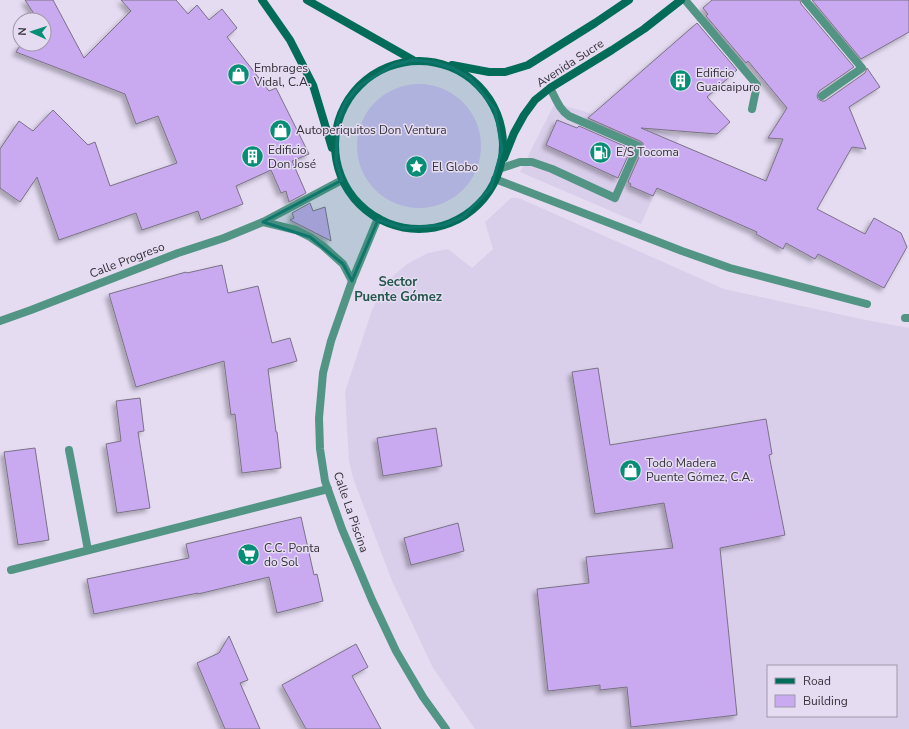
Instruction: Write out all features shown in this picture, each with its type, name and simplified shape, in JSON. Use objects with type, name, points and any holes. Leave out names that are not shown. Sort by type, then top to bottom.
[{"type":"street","points":[[262,0],[290,40],[313,85],[336,161],[342,180],[353,198],[368,212],[385,222],[404,228],[424,229],[444,225],[463,217],[478,204],[491,188],[495,179],[499,169],[502,149],[501,129],[495,109],[484,92],[470,78],[453,68],[433,62],[413,60],[393,64],[375,73],[359,86],[346,102],[338,120],[335,140],[336,161]]},
{"type":"street","points":[[307,0],[413,60]]},
{"type":"street","name":"Avenida Sucre","points":[[433,62],[489,72],[505,72],[517,69],[528,64],[595,23],[629,0]]},
{"type":"street","name":"Avenida Sucre","points":[[499,169],[514,133],[524,115],[535,100],[550,88],[644,29],[681,0]]},
{"type":"street","points":[[685,0],[757,85],[752,109]]},
{"type":"street","points":[[805,0],[862,68],[822,96]]},
{"type":"street","points":[[499,169],[520,162],[532,162],[552,169],[615,198],[638,146],[563,112],[550,88]]},
{"type":"street","points":[[495,179],[730,268],[867,304]]},
{"type":"street","name":"Calle Progreso","points":[[0,321],[178,253],[224,238],[263,222],[342,180]]},
{"type":"street","name":"Calle La Piscina","points":[[378,218],[352,282],[331,341],[323,373],[319,418],[320,449],[325,481],[342,529],[372,600],[393,645],[423,697],[446,729]]},
{"type":"street","points":[[263,222],[296,230],[310,237],[334,255],[343,264],[352,282]]},
{"type":"street","points":[[69,450],[88,550]]},
{"type":"street","points":[[11,570],[328,489]]},
{"type":"highlighted area","points":[[413,60],[433,62],[453,68],[470,78],[495,109],[502,149],[491,188],[463,217],[444,225],[404,228],[378,220],[352,281],[343,264],[310,237],[263,222],[342,180],[336,161],[338,120],[346,101],[359,86],[393,65]]},
{"type":"shaded area","points":[[425,84],[443,88],[454,94],[467,106],[477,122],[481,146],[477,170],[471,181],[459,194],[437,206],[413,208],[395,204],[384,198],[371,186],[359,164],[357,140],[361,122],[367,111],[379,98],[401,86]]},
{"type":"shaded area","name":"E/S Tocoma","points":[[555,103],[680,136],[641,224],[520,172]]},
{"type":"shaded area","name":"Todo Madera Puente Gómez, C.A.","points":[[511,198],[517,198],[724,289],[909,328],[909,729],[475,729],[433,668],[392,581],[353,478],[349,461],[345,392],[372,310],[384,287],[394,275],[407,264],[428,253],[448,249],[472,268],[493,249],[485,222]]},
{"type":"building","points":[[25,0],[53,0],[84,58],[131,11],[121,0],[176,0],[188,14],[197,5],[209,20],[222,9],[237,28],[227,37],[269,91],[276,88],[309,154],[292,161],[306,193],[289,202],[286,191],[281,193],[271,170],[236,186],[243,204],[201,220],[198,211],[142,230],[136,213],[59,240],[37,177],[20,202],[0,188],[0,149],[19,121],[33,131],[53,110],[88,145],[95,142],[110,186],[177,163],[158,116],[136,124],[125,94],[16,52],[52,52],[52,12],[33,12]]},
{"type":"building","points":[[712,0],[800,0],[801,4],[854,67],[819,91],[817,96],[818,99],[825,101],[865,73],[867,68],[880,87],[849,107],[866,149],[852,147],[817,209],[865,234],[874,218],[901,233],[907,247],[884,288],[818,254],[815,259],[786,243],[783,249],[756,234],[757,232],[657,188],[653,196],[630,186],[631,184],[628,182],[643,148],[643,143],[588,118],[697,23],[737,70],[707,97],[730,122],[717,134],[641,128],[766,181],[783,139],[768,138],[787,108],[748,61],[746,63],[706,16],[708,14],[703,8]]},
{"type":"building","points":[[812,0],[909,0],[909,32],[861,59]]},
{"type":"building","points":[[557,120],[577,128],[579,126],[631,149],[618,178],[546,145]]},
{"type":"building","points":[[310,203],[313,211],[325,207],[331,241],[290,220],[294,218],[292,213]]},
{"type":"building","points":[[222,265],[228,293],[258,286],[272,343],[290,338],[297,361],[268,369],[281,468],[242,473],[235,414],[231,415],[224,361],[136,387],[109,294],[186,272]]},
{"type":"building","points":[[598,368],[610,445],[766,419],[772,454],[769,455],[785,535],[720,548],[737,715],[631,727],[627,687],[600,690],[600,685],[548,691],[537,589],[589,583],[586,557],[673,548],[664,503],[595,514],[572,372]]},
{"type":"building","points":[[140,398],[144,431],[138,432],[150,508],[117,513],[106,444],[121,441],[116,401]]},
{"type":"building","points":[[436,428],[442,466],[383,476],[377,438]]},
{"type":"building","points":[[35,448],[49,540],[18,545],[4,452]]},
{"type":"building","points":[[301,517],[314,575],[317,574],[323,601],[277,613],[269,577],[198,594],[94,614],[87,579],[189,558],[186,544]]},
{"type":"building","points":[[458,523],[464,551],[411,565],[404,538]]},
{"type":"building","points":[[229,636],[248,680],[240,683],[260,729],[225,729],[197,663],[219,653]]},
{"type":"building","points":[[356,644],[368,667],[352,676],[381,729],[306,729],[282,685]]},
{"type":"place","name":"Embrages Vidal, C.A.","points":[[238,75]]},
{"type":"place","name":"Edificio Guaicaipuro","points":[[680,80]]},
{"type":"place","name":"Autoperiquitos Don Ventura","points":[[281,130]]},
{"type":"place","name":"E/S Tocoma","points":[[601,152]]},
{"type":"place","name":"Edificio Don José","points":[[253,157]]},
{"type":"place","name":"El Globo","points":[[416,167]]},
{"type":"place","name":"Todo Madera Puente Gómez, C.A.","points":[[630,470]]},
{"type":"place","name":"C.C. Ponta do Sol","points":[[249,555]]},
{"type":"district","name":"Sector Puente Gómez","points":[[398,288]]}]
